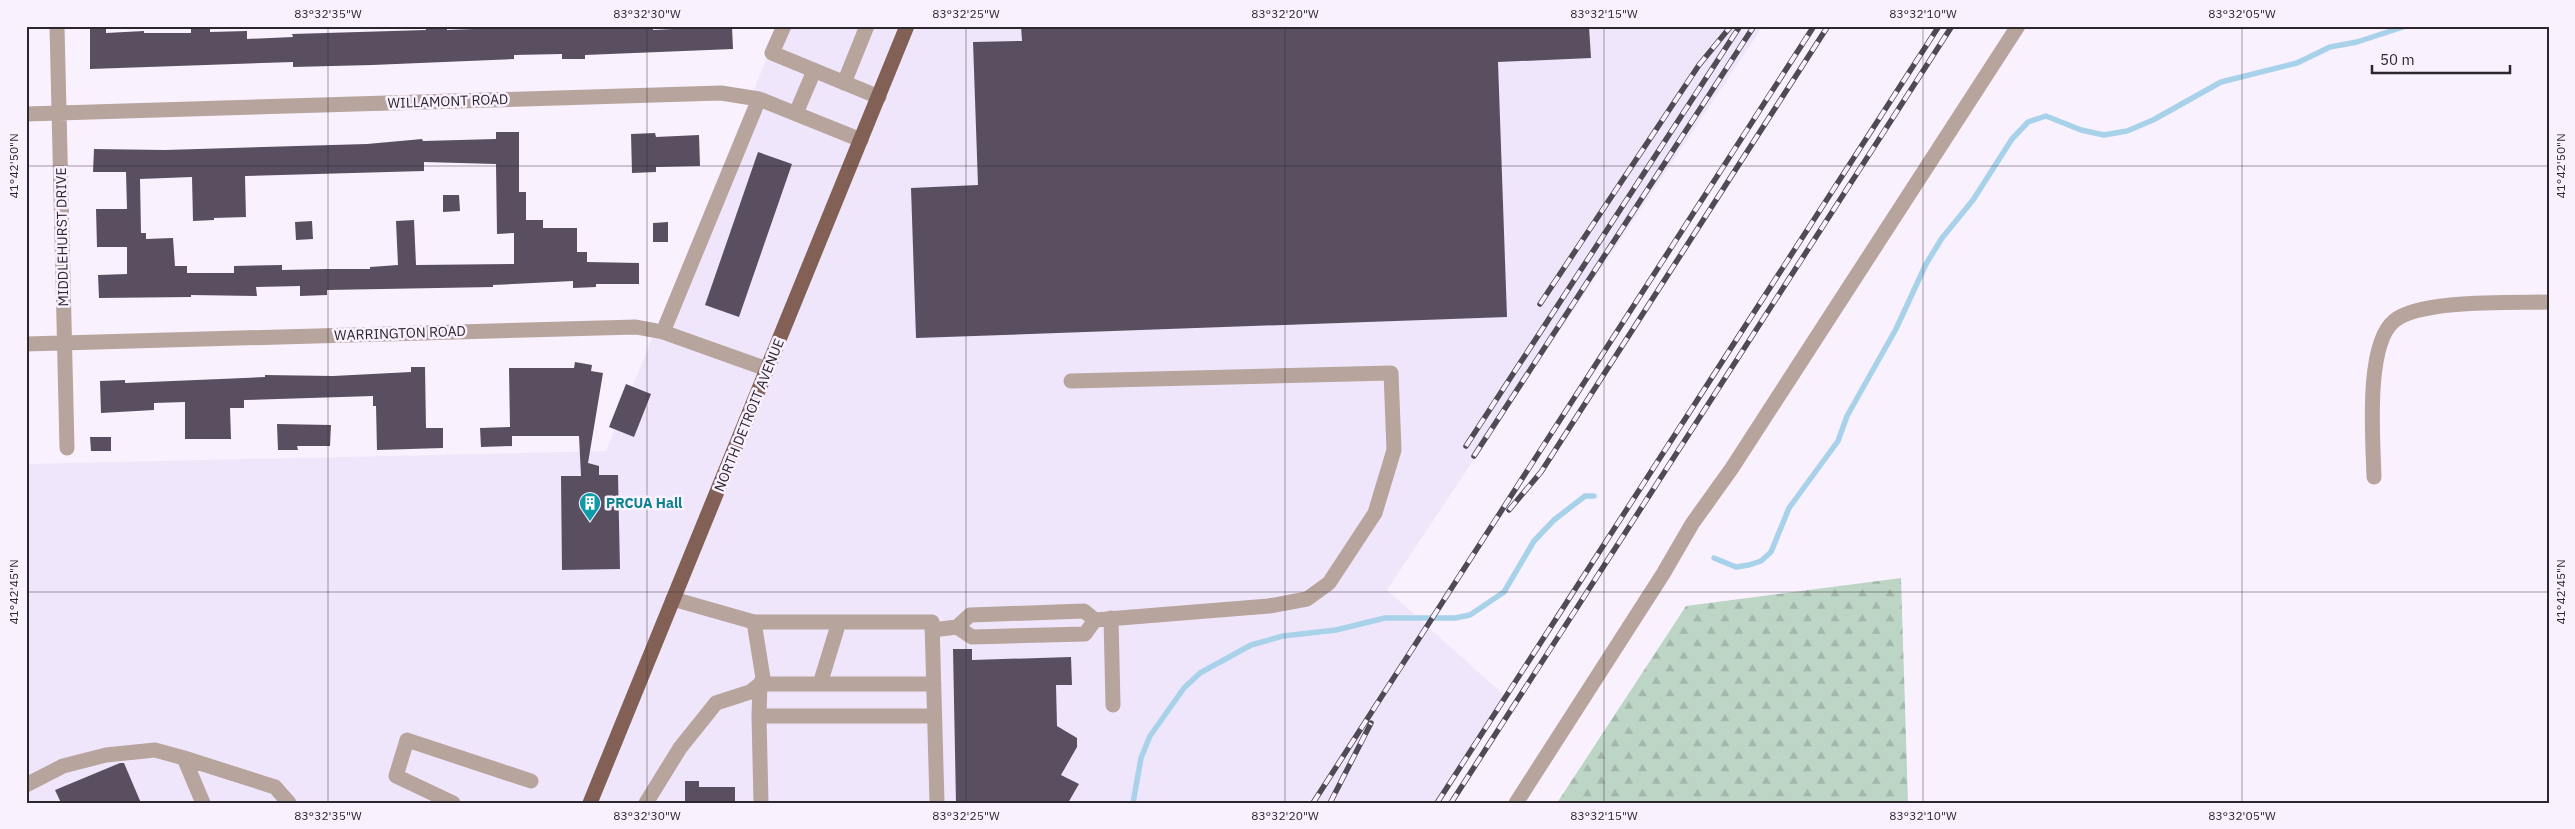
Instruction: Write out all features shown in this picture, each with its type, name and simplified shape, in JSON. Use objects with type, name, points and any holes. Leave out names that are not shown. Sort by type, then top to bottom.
[{"type":"main road","name":"NORTH DETROIT AVENUE","points":[[590,803],[908,26]]},
{"type":"street","name":"MIDDLEHURST DRIVE","points":[[57,26],[67,448]]},
{"type":"street","points":[[784,26],[772,54],[879,97]]},
{"type":"street","points":[[844,83],[867,26]]},
{"type":"street","points":[[1516,803],[1664,574],[1692,524],[1732,468],[2018,26]]},
{"type":"street","points":[[796,113],[814,71]]},
{"type":"street","name":"WILLAMONT ROAD","points":[[26,114],[721,93],[759,99],[861,140]]},
{"type":"street","points":[[663,332],[759,99]]},
{"type":"street","points":[[2374,476],[2374,376],[2380,340],[2394,321],[2411,311],[2453,305],[2549,302]]},
{"type":"street","name":"WARRINGTON ROAD","points":[[26,344],[636,327],[663,332],[767,369]]},
{"type":"street","points":[[932,630],[957,627],[970,614],[1084,611],[1103,619],[1268,606],[1307,600],[1328,583],[1375,513],[1394,450],[1391,373],[1071,381]]},
{"type":"street","points":[[673,599],[754,622],[932,622],[937,803]]},
{"type":"street","points":[[957,627],[972,637],[1085,634],[1103,619]]},
{"type":"street","points":[[1103,619],[1113,705]]},
{"type":"street","points":[[754,622],[763,678],[760,684],[759,716],[760,803]]},
{"type":"street","points":[[820,684],[838,622]]},
{"type":"street","points":[[646,803],[680,748],[716,703],[750,692],[760,684],[934,684]]},
{"type":"street","points":[[759,716],[934,716]]},
{"type":"street","points":[[453,803],[396,776],[407,740],[531,781]]},
{"type":"street","points":[[26,785],[62,766],[106,755],[155,750],[275,787],[289,803]]},
{"type":"street","points":[[184,758],[203,803]]},
{"type":"shaded area","points":[[780,26],[1763,26],[1387,590],[1505,696],[1437,803],[26,803],[26,464],[606,451]]},
{"type":"green space","points":[[1901,578],[1908,803],[1557,803],[1686,606]]},
{"type":"building","points":[[90,26],[106,26],[106,33],[144,31],[144,33],[191,33],[191,28],[210,27],[210,32],[247,31],[247,39],[293,37],[292,34],[426,30],[426,28],[447,28],[447,30],[500,28],[500,26],[653,26],[653,30],[732,26],[733,49],[585,55],[585,59],[562,59],[562,54],[514,55],[514,59],[372,65],[293,67],[293,62],[90,69]]},
{"type":"building","points":[[1021,26],[1589,26],[1591,58],[1498,62],[1507,317],[916,338],[911,188],[978,185],[973,42],[1022,41]]},
{"type":"building","points":[[496,132],[519,132],[519,192],[526,192],[526,220],[543,220],[543,228],[577,228],[577,252],[587,252],[587,262],[639,263],[639,284],[596,284],[596,287],[573,288],[573,281],[493,285],[493,287],[327,290],[327,295],[300,296],[300,286],[256,287],[257,296],[191,295],[191,297],[99,298],[98,275],[127,274],[127,247],[97,247],[96,209],[127,209],[126,172],[93,172],[94,149],[165,150],[367,144],[422,139],[423,141],[496,139]],"holes":[[[424,162],[496,164],[497,234],[514,233],[514,264],[416,265],[414,220],[396,221],[398,265],[370,267],[370,269],[282,270],[282,265],[234,266],[234,273],[187,273],[187,266],[175,266],[173,238],[146,239],[146,233],[141,233],[140,179],[192,177],[193,221],[246,217],[245,176],[424,171]]]},
{"type":"building","points":[[655,133],[656,137],[699,135],[700,166],[656,167],[656,172],[632,173],[631,134]]},
{"type":"building","points":[[758,152],[792,164],[739,317],[705,305]]},
{"type":"building","points":[[443,195],[459,195],[460,211],[443,212]]},
{"type":"building","points":[[312,221],[313,239],[296,240],[295,222]]},
{"type":"building","points":[[668,222],[668,242],[653,242],[653,223]]},
{"type":"building","points":[[575,362],[592,365],[591,371],[603,373],[588,463],[599,466],[599,475],[618,475],[620,569],[562,570],[561,476],[581,476],[579,436],[512,436],[512,446],[481,447],[480,428],[510,427],[509,368],[574,368]]},
{"type":"building","points":[[411,367],[425,367],[426,428],[443,428],[443,448],[377,450],[376,406],[373,406],[373,396],[244,400],[244,408],[230,408],[231,439],[185,439],[185,402],[154,403],[154,410],[101,413],[100,381],[125,380],[125,383],[265,377],[265,375],[333,376],[411,372]]},
{"type":"building","points":[[626,384],[651,394],[634,437],[609,427]]},
{"type":"building","points":[[277,424],[331,425],[330,446],[297,446],[298,450],[278,450]]},
{"type":"building","points":[[90,437],[111,437],[111,451],[91,451]]},
{"type":"building","points":[[953,649],[972,649],[972,660],[1071,657],[1072,685],[1056,685],[1057,726],[1077,738],[1077,747],[1061,775],[1079,784],[1068,803],[956,803]]},
{"type":"building","points":[[124,763],[141,803],[61,803],[55,790]]},
{"type":"building","points":[[685,781],[699,781],[699,787],[735,787],[735,803],[685,803]]},
{"type":"waterway","points":[[1714,558],[1736,567],[1761,561],[1771,552],[1789,508],[1838,441],[1847,416],[1896,329],[1926,264],[1942,238],[1973,200],[2012,139],[2028,122],[2046,116],[2081,130],[2104,135],[2127,131],[2153,120],[2221,82],[2297,63],[2330,47],[2357,42],[2406,26]]},
{"type":"waterway","points":[[1133,803],[1141,758],[1150,736],[1184,688],[1200,673],[1251,645],[1283,636],[1336,630],[1385,618],[1455,618],[1470,615],[1504,592],[1534,541],[1554,520],[1585,496],[1594,496]]},
{"type":"railway","points":[[1540,304],[1699,65],[1731,26]]},
{"type":"railway","points":[[1466,446],[1740,26]]},
{"type":"railway","points":[[1474,456],[1754,26]]},
{"type":"railway","points":[[1313,803],[1814,26]]},
{"type":"railway","points":[[1509,510],[1541,472],[1828,26]]},
{"type":"railway","points":[[1437,803],[1939,26]]},
{"type":"railway","points":[[1451,803],[1952,26]]},
{"type":"railway","points":[[1330,803],[1371,723]]},
{"type":"place","name":"PRCUA Hall","points":[[590,522]]}]
